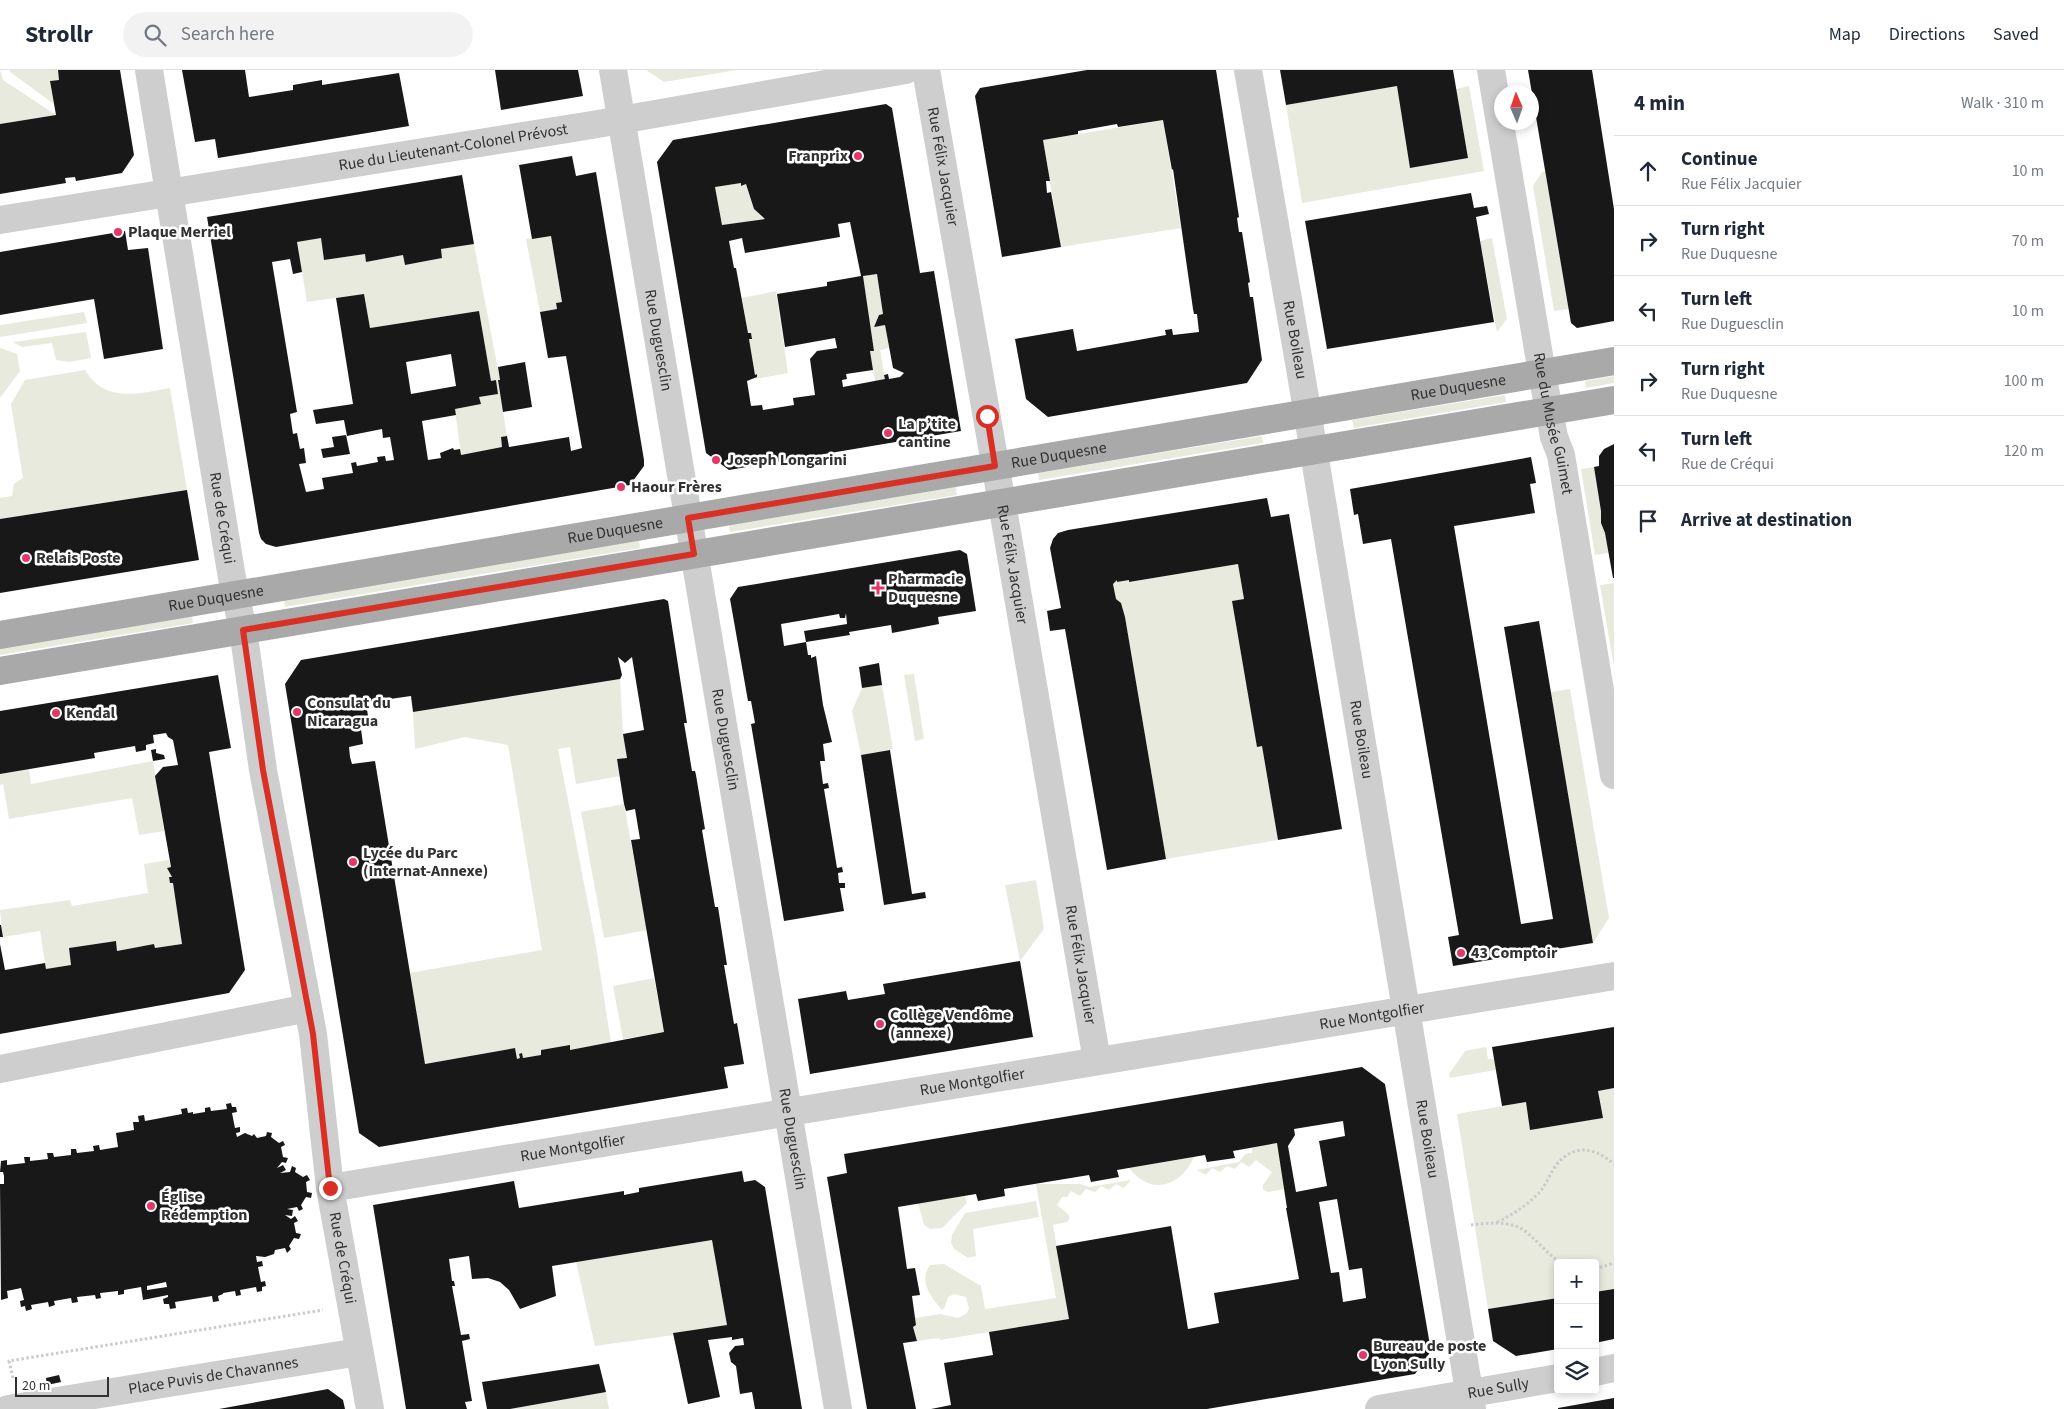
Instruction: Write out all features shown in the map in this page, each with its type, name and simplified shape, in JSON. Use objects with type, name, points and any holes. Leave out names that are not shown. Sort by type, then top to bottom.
[{"type":"main road","name":"Rue Duquesne","points":[[0,635],[1614,361]]},
{"type":"main road","points":[[0,671],[1313,449],[1614,400]]},
{"type":"street","name":"Rue de Créqui","points":[[149,70],[243,630],[263,770],[313,1034],[330,1188],[370,1409]]},
{"type":"street","name":"Rue Duguesclin","points":[[613,70],[838,1409]]},
{"type":"street","name":"Rue du Lieutenant-Colonel Prévost","points":[[0,220],[169,194],[906,70]]},
{"type":"street","name":"Rue Félix Jacquier","points":[[926,70],[1097,1062]]},
{"type":"street","name":"Rue Boileau","points":[[1248,70],[1307,413],[1471,1401]]},
{"type":"street","name":"Rue du Musée Guimet","points":[[1491,70],[1542,373],[1554,437],[1561,455],[1614,776]]},
{"type":"street","name":"Rue Montgolfier","points":[[330,1188],[1614,976]]},
{"type":"street","points":[[0,1068],[308,1008]]},
{"type":"street","name":"Place Puvis de Chavannes","points":[[8,1409],[359,1352]]},
{"type":"street","points":[[1599,1371],[1614,1368]]},
{"type":"street","name":"Rue Sully","points":[[1379,1409],[1471,1401],[1554,1379]]},
{"type":"path","points":[[1443,1229],[1497,1222],[1513,1215],[1540,1193],[1557,1164],[1573,1151],[1589,1150],[1603,1155],[1614,1164]]},
{"type":"path","points":[[1497,1222],[1524,1230],[1555,1259]]},
{"type":"path","points":[[1599,1268],[1614,1263]]},
{"type":"path","points":[[14,1380],[9,1361],[330,1309]]},
{"type":"shaded area","points":[[0,70],[3,80],[56,115],[0,124]]},
{"type":"shaded area","points":[[10,70],[58,70],[59,80],[50,81],[54,104],[10,72]]},
{"type":"shaded area","points":[[646,70],[737,70],[664,82]]},
{"type":"shaded area","points":[[1397,86],[1411,168],[1468,158],[1456,89],[1469,86],[1484,171],[1302,203],[1286,105]]},
{"type":"shaded area","points":[[1163,120],[1181,228],[1061,247],[1043,140]]},
{"type":"shaded area","points":[[1545,171],[1569,309],[1554,311],[1533,186],[1542,172]]},
{"type":"shaded area","points":[[741,183],[742,186],[746,184],[754,209],[767,220],[722,225],[715,187]]},
{"type":"shaded area","points":[[551,236],[562,302],[556,303],[557,309],[540,312],[526,239]]},
{"type":"shaded area","points":[[321,238],[324,260],[365,254],[367,262],[403,255],[405,265],[442,258],[441,249],[474,244],[500,380],[498,380],[507,436],[501,437],[502,447],[461,455],[455,409],[480,404],[479,397],[498,394],[496,380],[491,381],[479,311],[370,328],[364,294],[307,302],[297,242]]},
{"type":"shaded area","points":[[1492,238],[1507,319],[1497,332],[1480,241]]},
{"type":"shaded area","points":[[877,274],[883,314],[879,315],[874,326],[885,325],[889,348],[880,350],[885,379],[875,381],[870,351],[874,350],[863,277],[861,276]]},
{"type":"shaded area","points":[[776,291],[788,373],[755,379],[757,374],[755,375],[749,339],[752,338],[751,333],[748,333],[742,298]]},
{"type":"shaded area","points":[[84,312],[87,323],[0,337],[0,325]]},
{"type":"shaded area","points":[[86,332],[91,358],[69,362],[56,360],[52,343],[22,347],[13,342]]},
{"type":"shaded area","points":[[0,348],[17,354],[20,371],[0,398]]},
{"type":"shaded area","points":[[85,370],[102,388],[112,392],[134,394],[170,388],[187,490],[0,519],[0,498],[12,496],[14,484],[23,478],[11,404],[25,380]]},
{"type":"shaded area","points":[[1614,376],[1614,383],[1586,388],[1585,381]]},
{"type":"shaded area","points":[[1505,395],[1506,402],[1354,428],[1352,420]]},
{"type":"shaded area","points":[[1262,436],[1263,443],[1039,480],[1038,473]]},
{"type":"shaded area","points":[[1594,467],[1601,523],[1609,553],[1595,555],[1581,469]]},
{"type":"shaded area","points":[[956,487],[957,495],[730,532],[729,525]]},
{"type":"shaded area","points":[[639,540],[640,548],[285,607],[284,600]]},
{"type":"shaded area","points":[[1238,564],[1244,599],[1232,601],[1245,676],[1262,746],[1278,840],[1166,859],[1125,617],[1121,603],[1116,599],[1113,584],[1117,580],[1118,582],[1129,580],[1129,582]]},
{"type":"shaded area","points":[[1614,583],[1614,667],[1600,585]]},
{"type":"shaded area","points":[[192,615],[193,623],[0,655],[0,648]]},
{"type":"shaded area","points":[[914,674],[924,739],[915,741],[904,675]]},
{"type":"shaded area","points":[[620,679],[623,734],[627,758],[617,759],[620,776],[576,784],[570,747],[558,749],[595,940],[611,1043],[570,1050],[570,1046],[541,1050],[541,1055],[523,1058],[520,1054],[520,1058],[517,1059],[515,1048],[425,1064],[409,973],[542,950],[508,745],[465,737],[415,749],[413,712]]},
{"type":"shaded area","points":[[882,685],[893,749],[861,755],[852,711],[862,688]]},
{"type":"shaded area","points":[[1570,689],[1609,918],[1593,943],[1551,692]]},
{"type":"shaded area","points":[[153,761],[164,831],[139,835],[132,798],[9,819],[3,784],[0,785],[0,774],[29,769],[31,784]]},
{"type":"shaded area","points":[[624,804],[647,930],[604,938],[581,812]]},
{"type":"shaded area","points":[[169,860],[171,867],[167,868],[172,877],[169,877],[173,883],[182,944],[155,948],[154,944],[117,951],[116,941],[69,948],[71,965],[46,969],[40,931],[3,937],[0,910],[70,900],[72,906],[148,893],[144,864]]},
{"type":"shaded area","points":[[1036,880],[1044,929],[1020,961],[1005,885]]},
{"type":"shaded area","points":[[654,978],[664,1032],[623,1039],[613,986]]},
{"type":"shaded area","points":[[1486,1047],[1488,1059],[1494,1059],[1496,1070],[1450,1078],[1449,1074],[1465,1051]]},
{"type":"shaded area","points":[[1614,1088],[1614,1289],[1599,1291],[1599,1259],[1554,1259],[1554,1299],[1488,1309],[1457,1114],[1526,1102],[1531,1130],[1602,1118],[1598,1091]]},
{"type":"shaded area","points":[[1277,1143],[1285,1189],[1268,1192],[1263,1190],[1263,1185],[1272,1172],[1256,1160],[1249,1167],[1241,1162],[1235,1169],[1227,1166],[1220,1172],[1212,1168],[1206,1175],[1197,1170],[1239,1162],[1245,1154],[1252,1153],[1252,1148]]},
{"type":"shaded area","points":[[1194,1157],[1181,1175],[1173,1181],[1164,1184],[1155,1185],[1146,1182],[1137,1177],[1129,1168]]},
{"type":"shaded area","points":[[1131,1180],[1124,1188],[1116,1184],[1109,1190],[1101,1186],[1095,1192],[1086,1189],[1080,1196],[1071,1191],[1067,1197],[1062,1197],[1057,1205],[1070,1218],[1067,1222],[1053,1225],[1069,1319],[940,1340],[939,1338],[917,1341],[913,1327],[916,1325],[915,1318],[940,1314],[958,1318],[966,1314],[969,1309],[966,1297],[954,1294],[948,1297],[942,1310],[927,1289],[925,1277],[930,1265],[944,1264],[981,1286],[985,1309],[1056,1298],[1036,1184],[1080,1184],[1090,1187]]},
{"type":"shaded area","points":[[965,1196],[967,1203],[942,1228],[930,1229],[924,1225],[918,1203]]},
{"type":"shaded area","points":[[1036,1201],[1039,1217],[973,1229],[976,1256],[968,1258],[954,1249],[951,1243],[952,1235],[965,1213]]},
{"type":"shaded area","points":[[712,1240],[727,1325],[674,1333],[674,1335],[595,1346],[576,1262]]},
{"type":"shaded area","points":[[606,1392],[609,1409],[510,1409]]},
{"type":"building","points":[[58,70],[120,70],[134,155],[122,173],[76,181],[75,177],[65,178],[66,183],[0,194],[0,124],[56,115],[50,81],[59,80]]},
{"type":"building","points":[[182,70],[245,70],[249,97],[293,90],[293,85],[322,80],[322,85],[399,73],[409,126],[218,158],[215,139],[195,142]]},
{"type":"building","points":[[495,70],[578,70],[583,96],[501,110]]},
{"type":"building","points":[[1087,70],[1216,70],[1239,217],[1237,218],[1239,232],[1242,232],[1250,282],[1248,283],[1250,297],[1253,297],[1262,360],[1247,383],[1048,417],[1026,399],[1015,339],[1073,329],[1077,351],[1166,335],[1165,330],[1172,329],[1173,335],[1199,332],[1197,314],[1194,314],[1193,309],[1173,169],[1163,120],[1118,127],[1117,124],[1078,131],[1078,134],[1043,140],[1050,181],[1046,181],[1047,193],[1051,192],[1061,247],[1002,257],[975,96],[980,88]]},
{"type":"building","points":[[1280,70],[1453,70],[1468,158],[1410,168],[1397,86],[1286,105]]},
{"type":"building","points":[[1528,70],[1592,70],[1614,209],[1614,321],[1577,328],[1571,323],[1538,130],[1539,85],[1531,85]]},
{"type":"building","points":[[886,104],[892,108],[920,273],[934,271],[961,431],[729,470],[706,453],[657,162],[673,140]],"holes":[[[741,183],[741,186],[746,184],[754,209],[765,219],[722,225],[715,187]],[[850,222],[861,276],[827,282],[827,286],[777,294],[785,347],[835,338],[837,348],[817,351],[810,359],[815,395],[793,398],[794,405],[763,410],[762,405],[751,406],[747,381],[757,377],[757,374],[755,375],[749,339],[752,339],[751,333],[748,333],[729,241],[742,238],[745,253],[840,237],[838,224]],[[877,274],[883,314],[879,315],[874,327],[885,325],[893,368],[904,373],[900,377],[889,379],[888,374],[884,375],[885,379],[843,387],[842,380],[847,379],[846,374],[873,370],[870,351],[874,351],[863,276]]]},
{"type":"building","points":[[572,156],[576,176],[596,172],[644,466],[630,485],[276,547],[266,544],[261,539],[259,533],[207,217],[462,175],[474,244],[441,249],[442,258],[405,265],[403,255],[366,262],[365,254],[324,260],[321,238],[297,242],[302,272],[293,274],[290,259],[272,262],[297,412],[290,414],[293,434],[297,433],[300,449],[304,448],[306,463],[299,464],[306,492],[324,489],[322,478],[353,473],[351,463],[356,462],[357,466],[378,462],[377,457],[385,456],[386,461],[394,460],[390,437],[383,438],[382,429],[347,436],[344,420],[316,424],[313,410],[353,404],[336,298],[364,294],[370,328],[479,311],[491,381],[496,380],[498,394],[479,397],[481,404],[455,409],[456,415],[422,421],[428,460],[441,458],[440,453],[453,448],[454,450],[460,449],[461,455],[502,447],[501,437],[507,436],[509,447],[569,437],[571,451],[582,448],[566,356],[548,358],[540,312],[557,309],[556,303],[562,302],[551,236],[532,239],[519,165]],"holes":[[[451,354],[456,386],[411,394],[406,362]]]},
{"type":"building","points":[[1471,193],[1474,208],[1487,206],[1489,214],[1476,217],[1494,322],[1327,349],[1305,221]]},
{"type":"building","points":[[125,231],[128,250],[148,248],[163,349],[104,359],[94,299],[0,315],[0,252]]},
{"type":"building","points":[[525,362],[532,407],[503,412],[498,367]]},
{"type":"building","points":[[346,435],[350,454],[323,458],[321,449],[334,447],[332,437]]},
{"type":"building","points":[[1614,444],[1613,578],[1605,533],[1601,523],[1594,467],[1599,466],[1599,456],[1604,449]]},
{"type":"building","points":[[1531,457],[1536,483],[1530,484],[1535,513],[1454,526],[1521,924],[1553,919],[1504,627],[1539,621],[1593,943],[1453,966],[1448,937],[1459,935],[1391,539],[1363,544],[1358,514],[1354,515],[1350,489]]},
{"type":"building","points":[[187,490],[199,560],[0,593],[0,519]]},
{"type":"building","points":[[1267,498],[1271,517],[1289,514],[1342,829],[1278,840],[1262,746],[1257,747],[1232,601],[1244,599],[1238,564],[1129,582],[1129,580],[1117,582],[1117,580],[1113,584],[1116,599],[1121,603],[1125,617],[1166,859],[1107,870],[1065,629],[1050,631],[1047,611],[1061,608],[1050,548],[1053,539],[1058,533],[1068,530]]},
{"type":"building","points":[[960,550],[967,554],[976,611],[938,617],[939,624],[892,633],[891,625],[849,632],[850,635],[806,642],[808,655],[811,655],[811,658],[816,656],[823,705],[832,742],[823,744],[825,761],[820,761],[823,784],[828,783],[829,788],[824,789],[837,868],[842,867],[843,872],[838,873],[839,883],[845,883],[845,888],[840,888],[844,911],[784,921],[751,724],[755,723],[751,701],[748,701],[730,599],[738,587]],"holes":[[[846,613],[847,624],[804,631],[806,642],[784,646],[781,624],[839,614],[840,618],[845,618]]]},
{"type":"building","points":[[664,599],[668,601],[687,723],[684,723],[692,771],[695,771],[696,775],[705,829],[702,830],[715,907],[718,907],[727,965],[724,965],[734,1024],[737,1023],[744,1064],[724,1067],[728,1088],[379,1147],[359,1133],[285,684],[301,660]],"holes":[[[618,657],[625,663],[632,657],[644,730],[623,734],[627,758],[617,759],[626,811],[635,809],[640,839],[631,840],[664,1032],[570,1050],[570,1045],[541,1050],[541,1055],[523,1058],[522,1053],[519,1054],[520,1058],[517,1059],[515,1048],[425,1064],[375,761],[352,764],[350,757],[349,747],[363,744],[361,729],[368,716],[366,703],[386,700],[386,702],[390,702],[390,699],[411,696],[413,712],[620,679],[622,675]]]},
{"type":"building","points":[[879,663],[882,685],[862,688],[859,667]]},
{"type":"building","points":[[218,675],[231,748],[209,752],[245,970],[229,993],[0,1034],[0,944],[5,970],[45,963],[46,969],[71,965],[69,948],[116,941],[117,951],[154,944],[155,948],[182,944],[173,883],[170,883],[169,877],[172,877],[167,868],[171,867],[155,776],[163,767],[178,765],[173,740],[166,733],[153,735],[154,743],[146,745],[146,750],[136,752],[135,746],[94,753],[95,758],[0,774],[0,711]]},
{"type":"building","points":[[156,749],[156,753],[164,755],[165,759],[153,761],[151,750]]},
{"type":"building","points":[[890,750],[912,894],[925,892],[926,898],[884,905],[861,755]]},
{"type":"building","points":[[1,925],[3,937],[0,937]]},
{"type":"building","name":"Collège Vendôme (annexe)","points":[[1020,961],[1033,1037],[810,1074],[798,999],[846,991],[848,1000],[885,994],[883,984]]},
{"type":"building","points":[[1614,1027],[1614,1088],[1598,1091],[1603,1118],[1530,1130],[1526,1102],[1502,1106],[1492,1047]]},
{"type":"building","points":[[1362,1067],[1385,1084],[1431,1351],[1415,1374],[1207,1409],[931,1409],[951,1405],[944,1363],[993,1355],[989,1332],[1069,1319],[1056,1246],[1171,1226],[1188,1329],[1219,1323],[1214,1293],[1299,1279],[1277,1143],[1233,1151],[1235,1158],[1207,1162],[1205,1155],[1117,1170],[1119,1177],[1091,1182],[1089,1175],[1004,1189],[1005,1196],[978,1201],[976,1194],[898,1207],[907,1269],[915,1268],[920,1295],[912,1296],[916,1325],[913,1327],[917,1341],[903,1343],[916,1409],[867,1409],[827,1177],[847,1173],[844,1154]],"holes":[[[1343,1121],[1345,1136],[1319,1141],[1327,1186],[1296,1192],[1288,1146],[1295,1135],[1294,1129]],[[1337,1199],[1349,1270],[1362,1268],[1366,1298],[1343,1302],[1339,1272],[1331,1273],[1319,1202]]]},
{"type":"building","name":"Église Rédemption","points":[[231,1103],[232,1107],[236,1107],[237,1112],[232,1113],[235,1128],[240,1127],[240,1132],[236,1133],[237,1137],[245,1133],[252,1136],[254,1134],[257,1138],[266,1136],[267,1132],[272,1133],[271,1137],[279,1143],[283,1141],[285,1145],[281,1147],[283,1157],[288,1158],[286,1163],[282,1162],[277,1168],[283,1165],[286,1170],[280,1173],[290,1172],[292,1166],[296,1168],[295,1172],[303,1177],[307,1175],[310,1180],[306,1182],[307,1192],[312,1193],[311,1198],[306,1197],[301,1205],[303,1209],[299,1211],[297,1207],[287,1209],[293,1210],[292,1216],[285,1215],[291,1219],[295,1216],[298,1221],[294,1223],[296,1233],[301,1234],[299,1239],[294,1238],[289,1246],[291,1249],[287,1253],[285,1248],[275,1250],[274,1254],[265,1257],[256,1256],[257,1262],[262,1261],[263,1266],[258,1267],[261,1282],[265,1281],[266,1286],[262,1287],[262,1291],[257,1292],[256,1287],[240,1290],[241,1295],[236,1296],[235,1291],[223,1293],[218,1296],[219,1301],[213,1302],[212,1296],[175,1302],[176,1308],[170,1309],[169,1304],[164,1304],[163,1299],[168,1297],[168,1295],[143,1300],[141,1287],[124,1290],[124,1294],[118,1295],[118,1291],[100,1293],[101,1298],[96,1299],[95,1295],[77,1297],[78,1302],[72,1303],[71,1298],[54,1301],[55,1305],[49,1307],[48,1302],[31,1305],[32,1309],[26,1311],[25,1306],[21,1307],[20,1301],[24,1300],[21,1288],[7,1291],[8,1298],[1,1300],[0,1184],[4,1184],[4,1176],[3,1172],[0,1172],[1,1161],[7,1160],[7,1165],[25,1163],[24,1157],[30,1157],[30,1161],[48,1159],[47,1153],[53,1153],[54,1157],[71,1155],[71,1149],[76,1149],[77,1153],[94,1151],[93,1146],[99,1145],[100,1150],[118,1147],[116,1133],[134,1130],[133,1122],[139,1122],[138,1116],[144,1115],[145,1121],[182,1114],[181,1109],[187,1108],[188,1113],[193,1112],[193,1114],[205,1112],[205,1108],[210,1107],[211,1111],[227,1109],[226,1104]],"holes":[[[166,1282],[167,1287],[147,1290],[147,1286]]]},
{"type":"building","points":[[742,1171],[744,1182],[755,1180],[765,1187],[802,1409],[755,1409],[752,1392],[740,1394],[736,1366],[731,1362],[729,1353],[735,1346],[744,1345],[743,1338],[732,1340],[732,1337],[708,1340],[720,1397],[688,1404],[673,1333],[727,1325],[712,1240],[552,1266],[556,1296],[520,1309],[509,1290],[500,1282],[488,1278],[472,1279],[469,1256],[449,1259],[452,1281],[454,1281],[455,1286],[452,1286],[461,1335],[469,1334],[470,1339],[462,1341],[472,1401],[465,1402],[467,1409],[406,1409],[373,1205],[514,1181],[519,1208],[624,1191],[624,1195],[639,1192],[639,1188]]},
{"type":"building","points":[[1614,1289],[1614,1339],[1599,1342],[1599,1304],[1599,1291]]},
{"type":"building","points":[[1554,1299],[1554,1350],[1516,1356],[1493,1341],[1488,1309]]},
{"type":"building","points":[[599,1364],[606,1392],[510,1409],[487,1409],[482,1382]]},
{"type":"building","points":[[59,1375],[61,1382],[47,1385],[46,1378]]},
{"type":"building","points":[[328,1389],[343,1400],[345,1409],[219,1409]]},
{"type":"building","points":[[1614,1398],[1614,1409],[1558,1409],[1558,1408]]},
{"type":"place","name":"Franprix","points":[[858,156]]},
{"type":"place","name":"Plaque Merriel","points":[[118,232]]},
{"type":"place","name":"La p’tite cantine","points":[[888,433]]},
{"type":"place","name":"Joseph Longarini","points":[[716,460]]},
{"type":"place","name":"Haour Frères","points":[[621,487]]},
{"type":"place","name":"Relais Poste","points":[[26,558]]},
{"type":"place","name":"Pharmacie Duquesne","points":[[878,588]]},
{"type":"place","name":"Consulat du Nicaragua","points":[[297,712]]},
{"type":"place","name":"Kendal","points":[[56,713]]},
{"type":"place","name":"Lycée du Parc (Internat-Annexe)","points":[[353,862]]},
{"type":"place","name":"43 Comptoir","points":[[1461,953]]},
{"type":"place","name":"Collège Vendôme (annexe)","points":[[880,1024]]},
{"type":"place","name":"Église Rédemption","points":[[151,1206]]},
{"type":"place","name":"Bureau de poste Lyon Sully","points":[[1363,1355]]},
{"type":"route","points":[[330,1188],[313,1034],[263,770],[243,630],[694,554],[688,518],[995,466],[987,416]]}]
